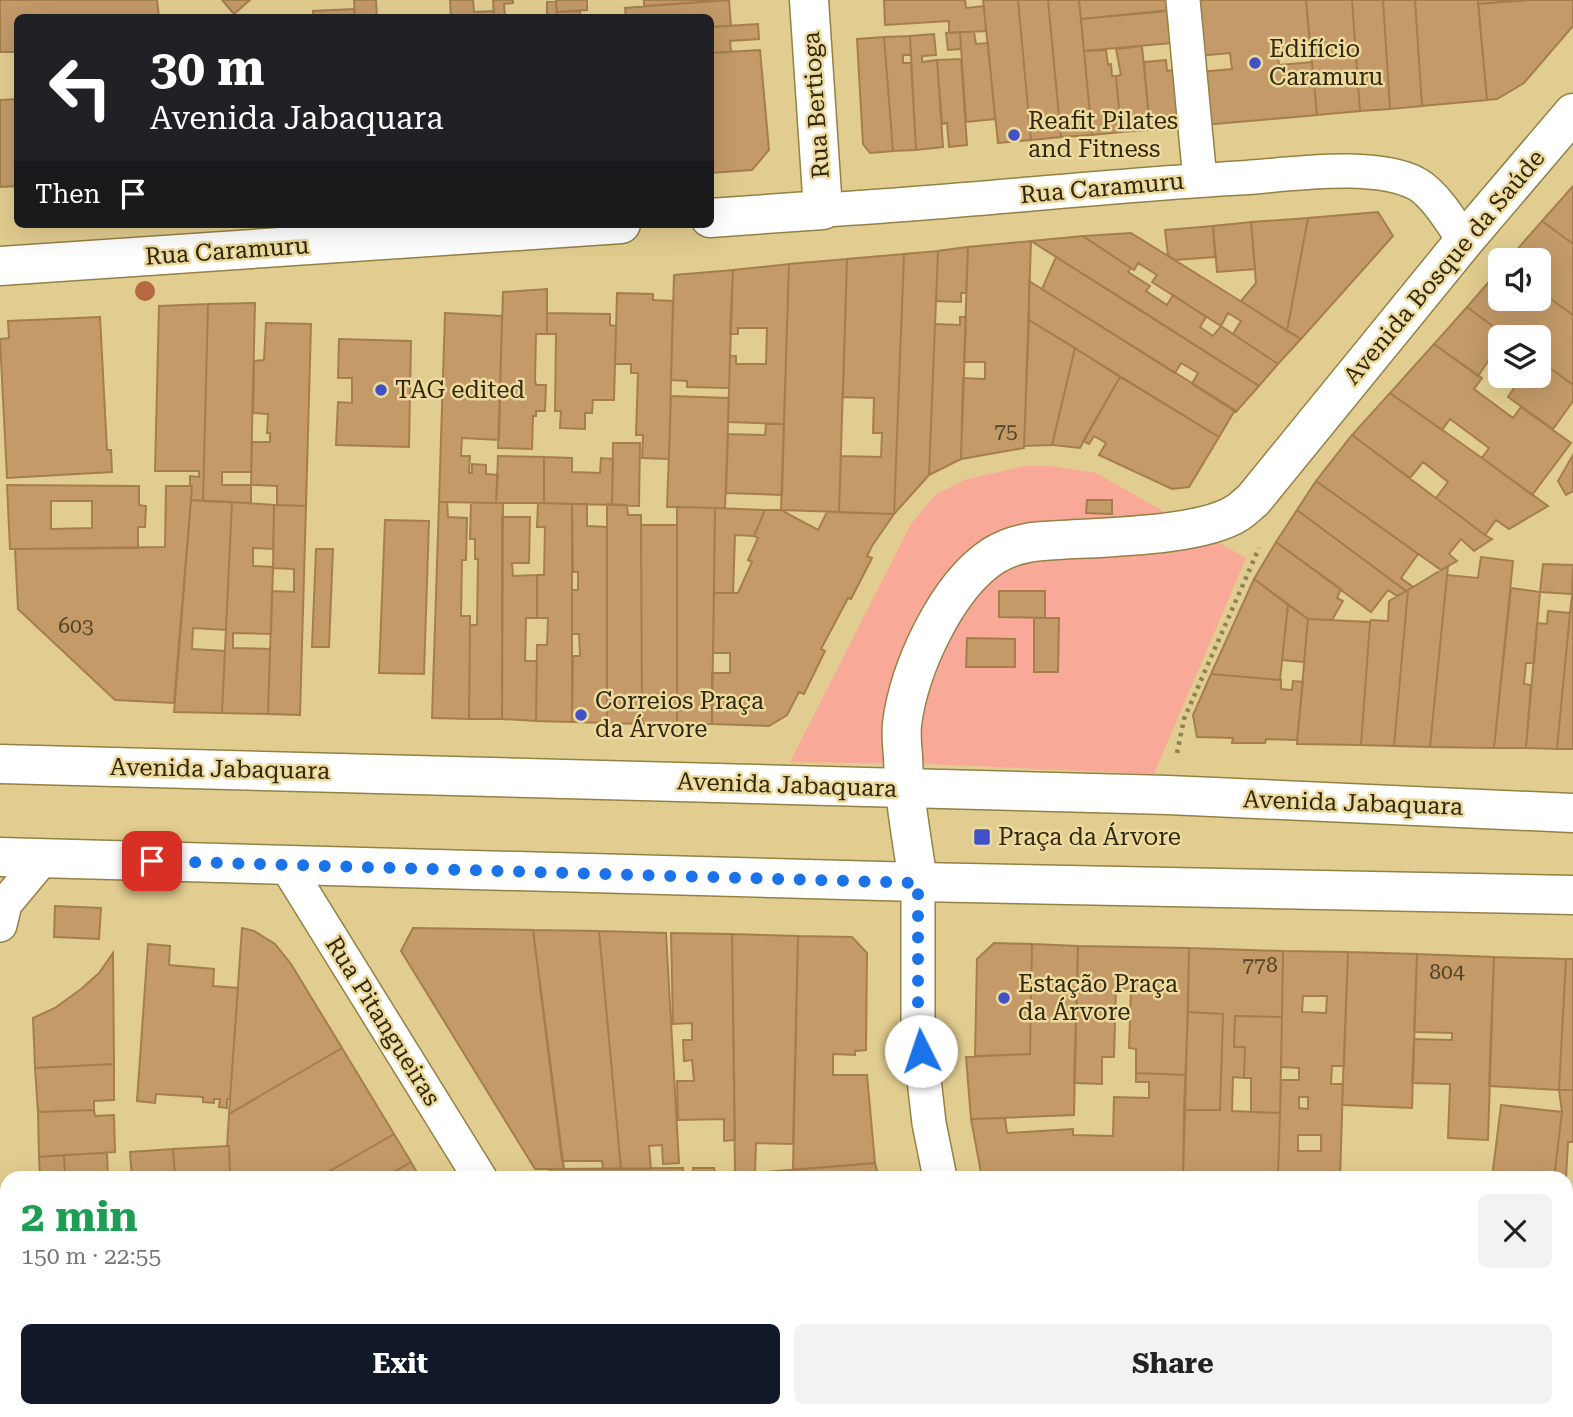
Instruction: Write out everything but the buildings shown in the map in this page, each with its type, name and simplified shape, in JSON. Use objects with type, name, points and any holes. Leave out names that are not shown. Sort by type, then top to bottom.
[{"type":"main road","name":"Rua Bertioga","points":[[809,0],[823,210]]},
{"type":"main road","name":"Avenida Bosque da Saúde","points":[[1236,514],[1253,499],[1464,241],[1573,113]]},
{"type":"main road","name":"Rua Caramuru","points":[[714,218],[823,210]]},
{"type":"main road","name":"Rua Caramuru","points":[[0,266],[562,228]]},
{"type":"main road","points":[[918,883],[904,789],[902,726],[910,680],[944,611],[973,571],[995,555],[1019,544],[1161,532],[1203,526],[1236,514]]},
{"type":"main road","name":"Avenida Jabaquara","points":[[0,764],[1168,795],[1573,813]]},
{"type":"main road","points":[[0,857],[918,883],[1573,895]]},
{"type":"street","points":[[1183,0],[1200,180]]},
{"type":"street","name":"Rua Caramuru","points":[[823,210],[1200,180],[1372,172],[1419,185],[1464,241]]},
{"type":"street","points":[[0,925],[5,904],[44,858]]},
{"type":"street","name":"Rua Pitangueiras","points":[[286,865],[476,1171]]},
{"type":"street","points":[[918,883],[918,1027],[929,1123],[939,1171]]},
{"type":"path","points":[[1168,795],[1184,719],[1261,544],[1236,514]]},
{"type":"shaded area","name":"Praça da Árvore","points":[[1025,466],[1051,466],[1096,473],[1246,558],[1154,774],[925,764],[790,762],[911,524],[935,495],[964,480]]},
{"type":"place","name":"Edifício Caramuru","points":[[1255,63]]},
{"type":"place","name":"Reafit Pilates and Fitness","points":[[1014,135]]},
{"type":"place","name":"TAG edited","points":[[381,390]]},
{"type":"place","name":"Correios Praça da Árvore","points":[[581,715]]},
{"type":"place","name":"Praça da Árvore","points":[[982,837]]},
{"type":"place","name":"Estação Praça da Árvore","points":[[1004,998]]},
{"type":"route","points":[[152,861],[918,883],[918,1027],[921,1051]]}]
